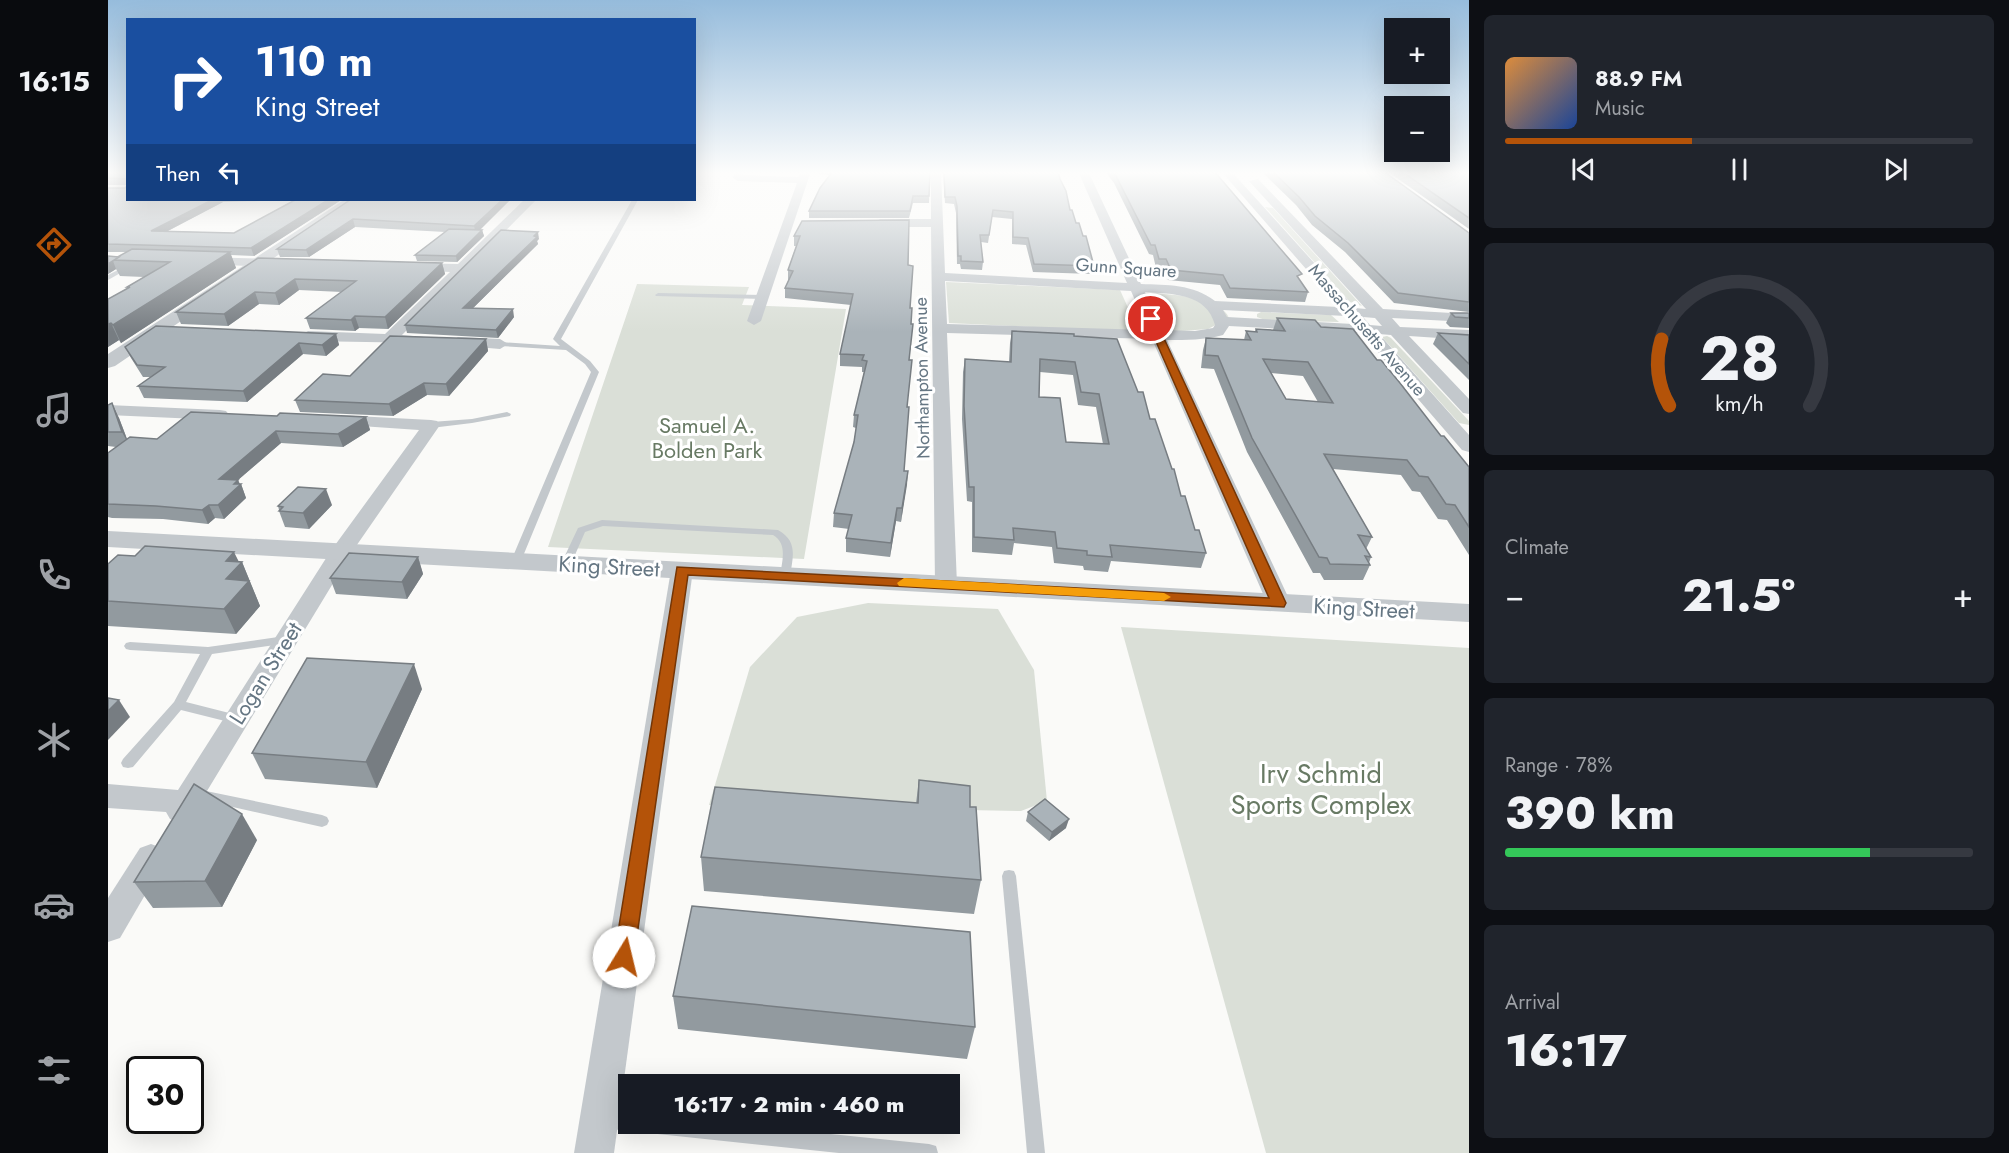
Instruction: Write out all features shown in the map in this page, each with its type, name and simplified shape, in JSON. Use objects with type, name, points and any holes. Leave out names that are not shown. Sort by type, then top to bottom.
[{"type":"street","points":[[108,362],[314,225]]},
{"type":"street","points":[[389,339],[504,225]]},
{"type":"street","points":[[754,321],[794,225]]},
{"type":"street","name":"Northampton Avenue","points":[[938,225],[946,585]]},
{"type":"street","points":[[1108,225],[1279,603]]},
{"type":"street","name":"Massachusetts Avenue","points":[[1274,225],[1366,330],[1463,433],[1469,446]]},
{"type":"street","points":[[1296,225],[1469,409]]},
{"type":"street","points":[[119,258],[138,261]]},
{"type":"street","points":[[188,260],[292,263]]},
{"type":"street","points":[[394,266],[460,268]]},
{"type":"street","name":"Gunn Square","points":[[940,277],[1136,286],[1186,292],[1210,305],[1221,321]]},
{"type":"street","points":[[1210,305],[1469,318]]},
{"type":"street","points":[[940,328],[1158,336],[1214,334],[1220,330],[1221,321],[1469,335]]},
{"type":"street","points":[[156,330],[180,331]]},
{"type":"street","points":[[297,335],[500,344]]},
{"type":"street","points":[[108,410],[233,416]]},
{"type":"street","points":[[315,419],[431,425]]},
{"type":"street","name":"Logan Street","points":[[108,927],[340,552],[431,425]]},
{"type":"street","name":"King Street","points":[[108,539],[1469,613]]},
{"type":"street","points":[[594,1153],[614,1120],[682,570]]},
{"type":"street","points":[[108,796],[188,797]]},
{"type":"lane","points":[[516,561],[595,372],[592,366],[565,348],[557,339],[621,225]]},
{"type":"lane","points":[[108,278],[138,261]]},
{"type":"lane","points":[[658,295],[763,297]]},
{"type":"lane","points":[[500,344],[565,348]]},
{"type":"lane","points":[[431,425],[507,414]]},
{"type":"lane","points":[[566,564],[581,530],[602,523],[775,532],[784,536],[789,543],[785,576]]},
{"type":"lane","points":[[130,646],[208,651],[286,640]]},
{"type":"lane","points":[[128,763],[178,705],[208,651]]},
{"type":"lane","points":[[178,705],[237,719]]},
{"type":"lane","points":[[188,797],[322,821]]},
{"type":"lane","points":[[1009,876],[1036,1153]]},
{"type":"lane","points":[[745,1134],[929,1153]]},
{"type":"green space","points":[[1281,225],[1288,225],[1362,306],[1350,302]]},
{"type":"green space","points":[[946,282],[1120,290],[1139,332],[949,323]]},
{"type":"green space","name":"Samuel A. Bolden Park","points":[[637,284],[749,287],[742,305],[846,309],[804,559],[548,547]]},
{"type":"green space","points":[[1150,293],[1205,301],[1216,305],[1229,318],[1208,329],[1169,332]]},
{"type":"green space","points":[[1261,312],[1331,315],[1339,322],[1265,320],[1257,317],[1257,314]]},
{"type":"green space","points":[[1387,336],[1469,421],[1469,425],[1459,423],[1382,337]]},
{"type":"green space","points":[[868,603],[998,609],[1034,670],[1047,801],[1021,811],[709,805],[750,667],[797,617]]},
{"type":"green space","name":"Irv Schmid Sports Complex","points":[[1121,627],[1469,648],[1469,1153],[1266,1153]]},
{"type":"building","points":[[108,225],[163,225],[151,231],[234,233],[249,225],[288,225],[251,248],[108,244]]},
{"type":"building","points":[[313,225],[344,225],[306,250],[277,249]]},
{"type":"building","points":[[800,225],[909,225],[908,265],[913,266],[910,308],[912,308],[911,324],[913,324],[904,471],[908,471],[902,508],[897,508],[891,543],[846,538],[852,515],[834,513],[854,442],[858,415],[854,415],[867,361],[862,360],[864,355],[840,354],[853,294],[785,288],[793,271],[788,270],[800,236],[794,236]]},
{"type":"building","points":[[957,225],[991,225],[989,235],[980,235],[983,262],[961,261],[961,256],[958,256]]},
{"type":"building","points":[[1013,225],[1080,225],[1083,236],[1086,236],[1094,266],[1034,264],[1028,238],[1013,237]]},
{"type":"building","points":[[1141,225],[1260,225],[1302,274],[1297,276],[1308,292],[1230,288],[1223,275],[1171,270],[1166,259],[1159,259],[1155,245],[1151,245]]},
{"type":"building","points":[[1326,225],[1458,225],[1469,233],[1469,302],[1398,293],[1348,243]]},
{"type":"building","points":[[449,229],[482,230],[456,256],[415,255]]},
{"type":"building","points":[[501,230],[538,232],[534,236],[537,237],[463,308],[513,309],[496,330],[405,325]]},
{"type":"building","points":[[132,249],[230,252],[113,325],[108,324],[108,299],[170,262],[112,260]]},
{"type":"building","points":[[108,256],[119,257],[108,264]]},
{"type":"building","points":[[258,258],[442,263],[385,317],[355,316],[351,320],[306,318],[356,281],[295,279],[275,293],[255,292],[224,314],[176,312]]},
{"type":"building","points":[[1451,313],[1469,313],[1469,318],[1455,317]]},
{"type":"building","points":[[1277,318],[1315,320],[1321,327],[1353,329],[1469,467],[1469,527],[1455,505],[1446,504],[1428,477],[1419,476],[1407,460],[1324,454],[1372,537],[1358,535],[1371,557],[1365,556],[1370,565],[1330,564],[1327,558],[1319,557],[1252,438],[1218,356],[1205,355],[1206,338],[1251,340],[1246,331],[1257,332],[1256,329],[1285,331]],"holes":[[[1263,359],[1308,362],[1333,403],[1286,399]]]},
{"type":"building","points":[[156,326],[336,334],[322,345],[299,343],[243,391],[138,386],[165,367],[137,365],[125,347]]},
{"type":"building","points":[[1012,331],[1117,339],[1138,392],[1143,392],[1150,419],[1155,419],[1172,469],[1174,469],[1181,496],[1185,496],[1195,530],[1199,530],[1206,553],[1110,545],[1112,557],[1087,555],[1087,551],[1057,548],[1055,532],[1013,528],[1014,540],[974,537],[974,487],[969,487],[964,406],[965,359],[1011,362]],"holes":[[[1040,359],[1075,362],[1081,392],[1099,394],[1109,444],[1066,442],[1060,398],[1039,397]]]},
{"type":"building","points":[[1438,333],[1469,335],[1469,364]]},
{"type":"building","points":[[390,336],[486,339],[446,384],[424,383],[389,404],[295,400],[323,374],[350,376]]},
{"type":"building","points":[[112,403],[122,432],[108,432],[108,405]]},
{"type":"building","points":[[191,412],[366,417],[338,434],[276,431],[219,479],[238,480],[234,484],[241,484],[218,505],[209,505],[202,510],[108,504],[108,453],[130,437],[157,439]]},
{"type":"building","points":[[298,487],[326,489],[303,513],[279,511],[283,507],[278,506]]},
{"type":"building","points":[[145,546],[234,552],[226,561],[242,562],[226,579],[249,581],[224,609],[108,601],[108,564],[118,555],[135,556]]},
{"type":"building","points":[[349,553],[418,557],[402,582],[330,578]]},
{"type":"building","points":[[307,658],[414,664],[366,762],[252,753]]},
{"type":"building","points":[[108,698],[119,700],[108,711]]},
{"type":"building","points":[[919,780],[970,786],[970,807],[976,807],[981,880],[701,857],[715,787],[918,803]]},
{"type":"building","points":[[194,784],[242,814],[205,881],[134,882]]},
{"type":"building","points":[[1045,799],[1069,819],[1052,832],[1028,812]]},
{"type":"building","points":[[692,906],[970,932],[975,1027],[673,996]]},
{"type":"slow traffic","points":[[904,583],[1164,597]]},
{"type":"route","points":[[624,957],[682,570],[1279,603],[1151,319]]}]
